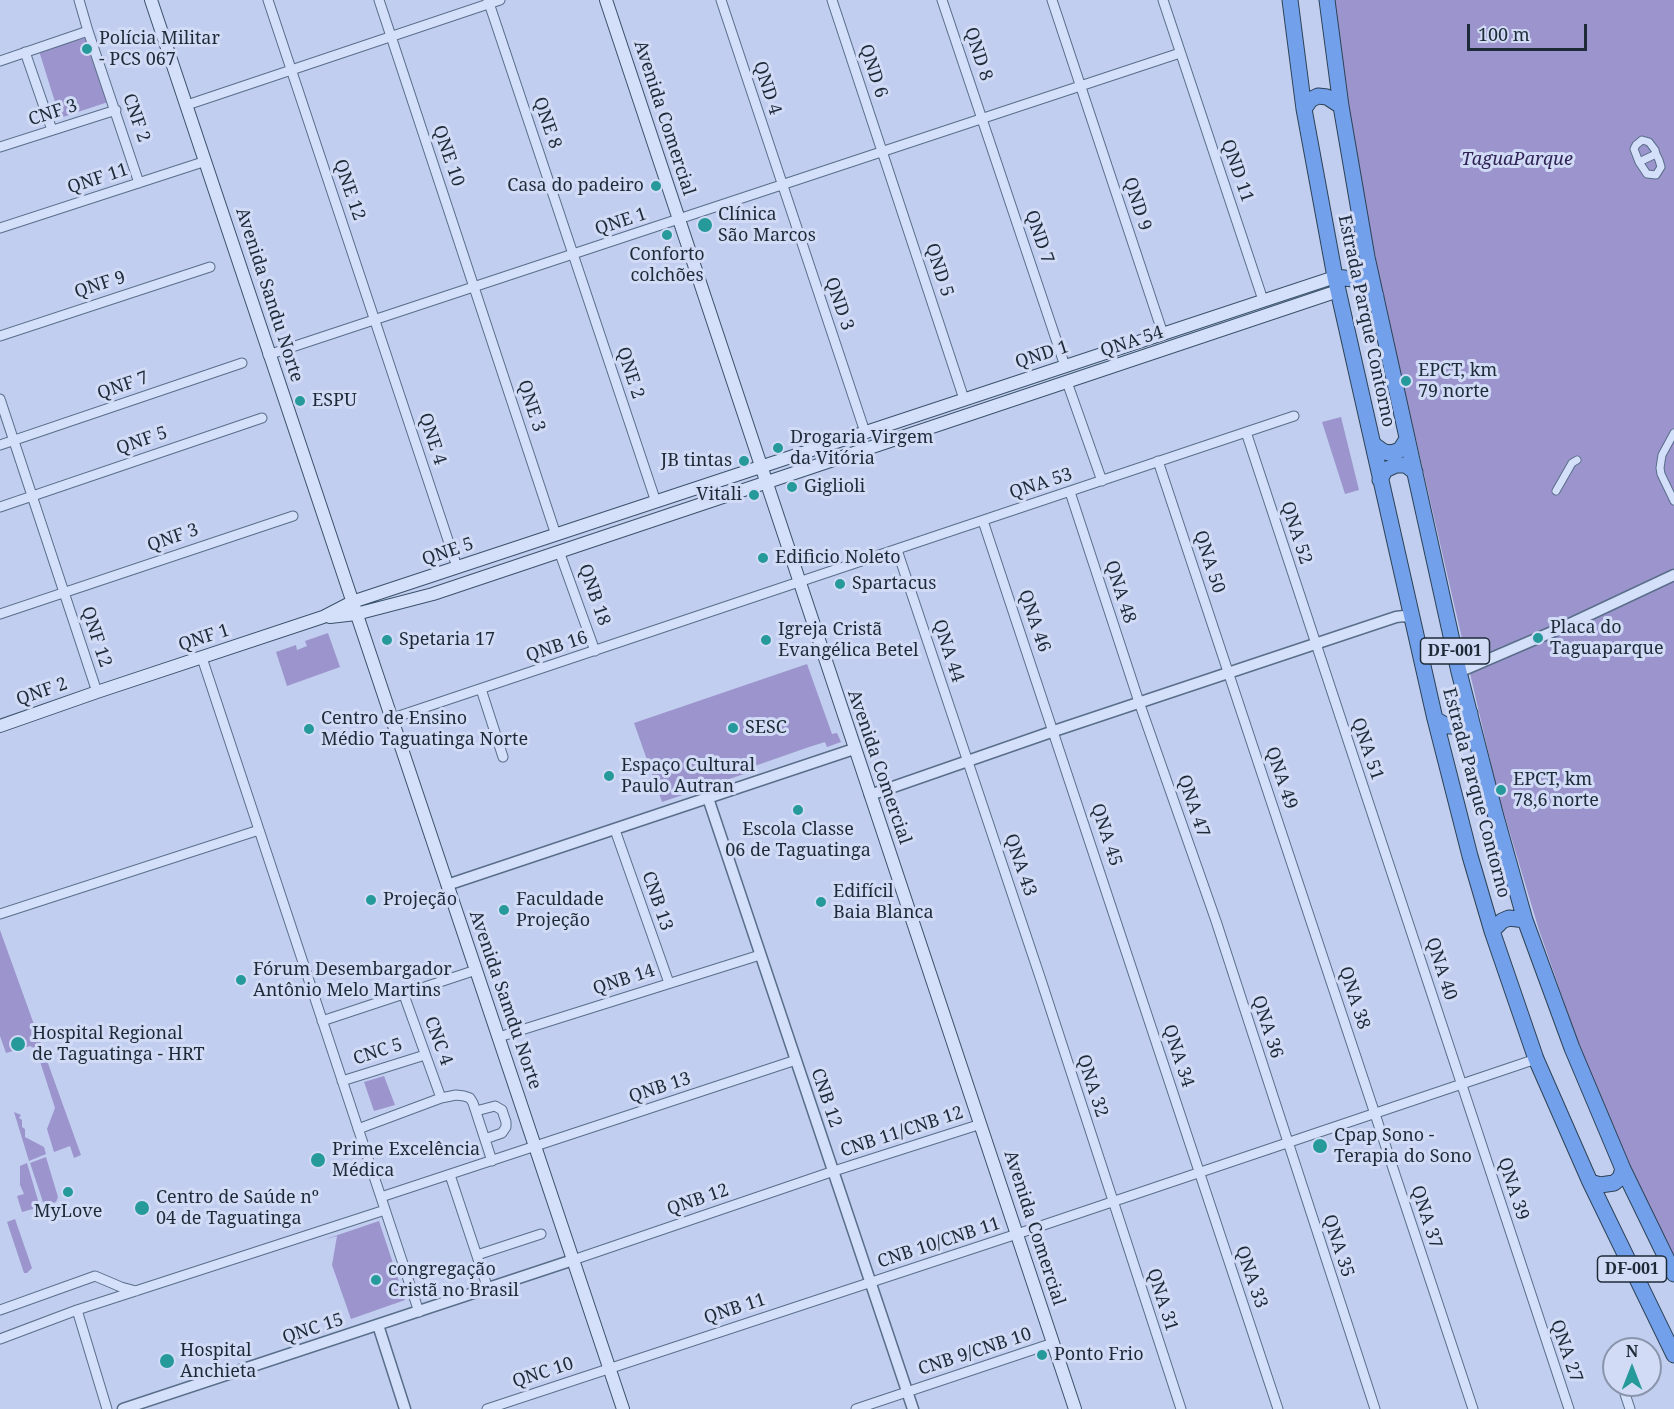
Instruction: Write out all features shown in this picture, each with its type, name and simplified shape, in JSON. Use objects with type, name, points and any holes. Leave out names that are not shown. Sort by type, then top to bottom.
[{"type":"highway","name":"Estrada Parque Contorno","points":[[1290,0],[1305,109],[1336,284],[1408,602],[1467,846],[1492,931],[1536,1059],[1590,1182],[1674,1355]]},
{"type":"highway","name":"Estrada Parque Contorno","points":[[1328,0],[1341,106],[1367,256],[1459,672],[1495,813],[1526,920],[1572,1048],[1623,1169],[1674,1274]]},
{"type":"highway","points":[[1305,109],[1310,100],[1318,96],[1327,97],[1341,106]]},
{"type":"highway","points":[[1336,284],[1353,279],[1376,296]]},
{"type":"highway","points":[[1373,444],[1389,454],[1400,450],[1407,439]]},
{"type":"highway","points":[[1380,480],[1385,470],[1396,465],[1406,465],[1415,472]]},
{"type":"highway","points":[[1436,719],[1447,726],[1458,726],[1464,723],[1470,713]]},
{"type":"highway","points":[[1492,931],[1502,921],[1509,918],[1526,920]]},
{"type":"highway","points":[[1590,1182],[1600,1185],[1614,1183],[1620,1178],[1623,1169]]},
{"type":"main road","name":"Avenida Sandu Norte","points":[[151,0],[354,608]]},
{"type":"main road","name":"Avenida Comercial","points":[[606,0],[1075,1409]]},
{"type":"main road","name":"QND 1","points":[[660,500],[1263,300],[1293,291],[1336,284]]},
{"type":"main road","name":"QNA 54","points":[[766,483],[1297,305],[1336,284]]},
{"type":"main road","points":[[1293,291],[1297,294],[1297,305]]},
{"type":"main road","points":[[1024,380],[1023,390],[1029,395]]},
{"type":"main road","points":[[1006,386],[1011,392],[1010,401]]},
{"type":"main road","points":[[822,447],[821,457],[827,463]]},
{"type":"main road","points":[[354,608],[407,602],[766,483]]},
{"type":"main road","points":[[660,500],[670,505],[670,515]]},
{"type":"main road","name":"QNE 5","points":[[354,608],[404,585],[660,500]]},
{"type":"main road","points":[[427,578],[427,588],[433,594]]},
{"type":"main road","points":[[404,585],[412,586],[415,591],[407,602]]},
{"type":"main road","name":"QNF 1","points":[[97,692],[354,608]]},
{"type":"main road","name":"Avenida Samdu Norte","points":[[354,608],[393,718],[623,1409]]},
{"type":"main road","name":"QNF 2","points":[[0,726],[97,692]]},
{"type":"street","name":"CNF 2","points":[[79,0],[140,183]]},
{"type":"street","name":"QNE 12","points":[[268,0],[375,321]]},
{"type":"street","name":"QNE 10","points":[[379,0],[475,286]]},
{"type":"street","points":[[187,105],[488,2],[500,0]]},
{"type":"street","name":"QND 4","points":[[721,0],[782,186]]},
{"type":"street","name":"QND 6","points":[[832,0],[883,152]]},
{"type":"street","name":"QND 8","points":[[942,0],[981,118]]},
{"type":"street","name":"QND 9","points":[[1052,0],[1163,334]]},
{"type":"street","name":"QND 11","points":[[1162,0],[1263,300]]},
{"type":"street","name":"QNE 8","points":[[488,2],[574,254]]},
{"type":"street","points":[[0,61],[88,31]]},
{"type":"street","points":[[25,52],[52,130]]},
{"type":"street","points":[[679,221],[1180,53]]},
{"type":"street","name":"CNF 3","points":[[0,147],[116,110]]},
{"type":"street","name":"QND 7","points":[[981,118],[1065,366]]},
{"type":"street","points":[[1639,141],[1649,142],[1661,167],[1656,175],[1647,174],[1639,162],[1634,149],[1639,141]]},
{"type":"street","name":"QND 5","points":[[883,152],[964,399]]},
{"type":"street","points":[[1639,162],[1656,154]]},
{"type":"street","name":"QNF 11","points":[[0,228],[206,161]]},
{"type":"street","name":"QND 3","points":[[782,186],[865,432]]},
{"type":"street","name":"QNE 1","points":[[268,355],[679,221]]},
{"type":"street","name":"QNE 2","points":[[574,254],[660,500]]},
{"type":"street","name":"QNF 9","points":[[0,336],[210,267]]},
{"type":"street","name":"QNE 3","points":[[475,286],[556,535]]},
{"type":"street","name":"QNE 4","points":[[375,321],[457,567]]},
{"type":"street","name":"QNF 7","points":[[0,446],[242,363]]},
{"type":"street","points":[[1067,382],[1102,481]]},
{"type":"street","name":"QNF 12","points":[[0,399],[97,692]]},
{"type":"street","name":"QNA 53","points":[[799,583],[1294,416]]},
{"type":"street","name":"QNF 5","points":[[0,507],[262,418]]},
{"type":"street","name":"QNA 52","points":[[1246,432],[1315,644]]},
{"type":"street","points":[[1674,433],[1662,455],[1660,468],[1674,501]]},
{"type":"street","points":[[1556,492],[1572,463],[1577,460]]},
{"type":"street","name":"QNA 50","points":[[1158,461],[1228,673]]},
{"type":"street","name":"QNA 48","points":[[1070,492],[1139,702]]},
{"type":"street","name":"QNF 3","points":[[0,614],[293,516]]},
{"type":"street","name":"QNA 46","points":[[983,521],[1054,731]]},
{"type":"street","name":"QNA 44","points":[[897,550],[967,762]]},
{"type":"street","name":"QNB 18","points":[[560,551],[595,651]]},
{"type":"street","points":[[1459,672],[1674,574]]},
{"type":"street","name":"QNB 16","points":[[393,718],[799,583]]},
{"type":"street","points":[[1396,617],[1408,602]]},
{"type":"street","points":[[870,795],[1139,702],[1396,617],[1404,616],[1413,619]]},
{"type":"street","name":"QNA 51","points":[[1315,644],[1389,864]]},
{"type":"street","points":[[202,658],[419,1312]]},
{"type":"street","name":"QNA 49","points":[[1228,673],[1303,893]]},
{"type":"street","points":[[481,689],[503,758]]},
{"type":"street","name":"QNA 47","points":[[1139,702],[1216,921]]},
{"type":"street","name":"QNA 45","points":[[1054,731],[1127,950]]},
{"type":"street","points":[[447,885],[854,749]]},
{"type":"street","name":"QNA 43","points":[[967,762],[1041,980]]},
{"type":"street","name":"CNB 12","points":[[708,798],[913,1409]]},
{"type":"street","points":[[0,914],[259,830]]},
{"type":"street","name":"CNB 13","points":[[615,830],[669,983]]},
{"type":"street","name":"QNA 40","points":[[1389,864],[1461,1084]]},
{"type":"street","name":"QNA 38","points":[[1303,893],[1374,1113]]},
{"type":"street","name":"QNA 36","points":[[1216,921],[1287,1143]]},
{"type":"street","name":"QNA 34","points":[[1127,950],[1199,1172]]},
{"type":"street","name":"QNB 14","points":[[499,1037],[760,955]]},
{"type":"street","points":[[322,1021],[476,969]]},
{"type":"street","name":"QNA 32","points":[[1041,980],[1113,1202]]},
{"type":"street","name":"CNC 4","points":[[404,995],[441,1098]]},
{"type":"street","name":"CNC 5","points":[[342,1081],[425,1054]]},
{"type":"street","name":"CNB 10/CNB 11","points":[[871,1282],[1536,1059]]},
{"type":"street","name":"QNB 13","points":[[381,1197],[796,1060]]},
{"type":"street","name":"QNA 39","points":[[1461,1084],[1532,1303]]},
{"type":"street","points":[[358,1129],[441,1098],[464,1096],[470,1098],[475,1107],[492,1161]]},
{"type":"street","points":[[475,1107],[495,1106],[502,1110],[506,1122],[505,1131],[485,1139]]},
{"type":"street","name":"QNA 37","points":[[1374,1113],[1473,1409]]},
{"type":"street","name":"CNB 11/CNB 12","points":[[834,1171],[981,1124]]},
{"type":"street","name":"QNA 35","points":[[1287,1143],[1375,1409]]},
{"type":"street","name":"QNB 12","points":[[573,1260],[834,1171]]},
{"type":"street","name":"QNA 33","points":[[1199,1172],[1278,1409]]},
{"type":"street","points":[[450,1175],[488,1289]]},
{"type":"street","name":"QNA 31","points":[[1113,1202],[1181,1409]]},
{"type":"street","points":[[0,1339],[77,1310],[385,1210]]},
{"type":"street","points":[[477,1255],[540,1234]]},
{"type":"street","name":"QNC 15","points":[[123,1409],[573,1260]]},
{"type":"street","points":[[0,1310],[95,1276],[121,1287],[138,1291]]},
{"type":"street","name":"QNB 11","points":[[610,1368],[871,1282]]},
{"type":"street","name":"QNA 27","points":[[1532,1303],[1569,1409]]},
{"type":"street","points":[[77,1310],[107,1409]]},
{"type":"street","points":[[378,1325],[405,1409]]},
{"type":"street","name":"CNB 9/CNB 10","points":[[856,1409],[1053,1344]]},
{"type":"street","name":"QNC 10","points":[[487,1409],[610,1368]]},
{"type":"green space","name":"TaguaParque","points":[[1335,0],[1674,0],[1674,1259],[1649,1208],[1583,1056],[1539,930],[1497,790],[1384,301],[1356,157],[1340,51]]},
{"type":"green space","points":[[89,37],[111,101],[60,118],[39,51]]},
{"type":"green space","points":[[1341,417],[1359,490],[1345,494],[1322,422]]},
{"type":"green space","points":[[328,633],[340,667],[287,686],[276,652],[296,645],[297,650],[307,646],[305,641]]},
{"type":"green space","name":"SESC","points":[[807,664],[832,734],[837,733],[841,742],[827,747],[825,742],[809,747],[749,768],[750,772],[662,802],[634,723]]},
{"type":"green space","points":[[0,930],[81,1155],[74,1158],[70,1146],[54,1152],[47,1129],[55,1108],[36,1049],[30,1046],[6,1053],[0,1036]]},
{"type":"green space","points":[[384,1076],[395,1105],[374,1111],[364,1082]]},
{"type":"green space","points":[[14,1112],[21,1115],[19,1118],[25,1129],[25,1137],[44,1147],[46,1154],[29,1161]]},
{"type":"green space","points":[[46,1157],[58,1197],[56,1202],[44,1205],[30,1163]]},
{"type":"green space","points":[[27,1163],[40,1207],[22,1212],[17,1196],[24,1194],[20,1185],[20,1166]]},
{"type":"green space","points":[[15,1219],[32,1268],[27,1273],[24,1273],[7,1222]]},
{"type":"green space","points":[[379,1221],[405,1300],[351,1319],[332,1265],[337,1236],[323,1240]]},
{"type":"place","name":"Polícia Militar - PCS 067","points":[[87,49]]},
{"type":"place","name":"Casa do padeiro","points":[[656,186]]},
{"type":"place","name":"Clínica São Marcos","points":[[705,225]]},
{"type":"place","name":"Conforto colchões","points":[[667,235]]},
{"type":"place","name":"EPCT, km 79 norte","points":[[1406,381]]},
{"type":"place","name":"ESPU","points":[[300,401]]},
{"type":"place","name":"Drogaria Virgem da Vitória","points":[[778,448]]},
{"type":"place","name":"JB tintas","points":[[744,461]]},
{"type":"place","name":"Giglioli","points":[[792,487]]},
{"type":"place","name":"Vitali","points":[[754,495]]},
{"type":"place","name":"Edificio Noleto","points":[[763,558]]},
{"type":"place","name":"Spartacus","points":[[840,584]]},
{"type":"place","name":"Placa do Taguaparque","points":[[1538,638]]},
{"type":"place","name":"Spetaria 17","points":[[387,640]]},
{"type":"place","name":"Igreja Cristã Evangélica Betel","points":[[766,640]]},
{"type":"place","name":"SESC","points":[[733,728]]},
{"type":"place","name":"Centro de Ensino Médio Taguatinga Norte","points":[[309,729]]},
{"type":"place","name":"Espaço Cultural Paulo Autran","points":[[609,776]]},
{"type":"place","name":"EPCT, km 78,6 norte","points":[[1501,790]]},
{"type":"place","name":"Escola Classe 06 de Taguatinga","points":[[798,810]]},
{"type":"place","name":"Projeção","points":[[371,900]]},
{"type":"place","name":"Edifícil Baia Blanca","points":[[821,902]]},
{"type":"place","name":"Faculdade Projeção","points":[[504,910]]},
{"type":"place","name":"Fórum Desembargador Antônio Melo Martins","points":[[241,980]]},
{"type":"place","name":"Hospital Regional de Taguatinga - HRT","points":[[18,1044]]},
{"type":"place","name":"Cpap Sono - Terapia do Sono","points":[[1320,1146]]},
{"type":"place","name":"Prime Excelência Médica","points":[[318,1160]]},
{"type":"place","name":"MyLove","points":[[68,1192]]},
{"type":"place","name":"Centro de Saúde nº 04 de Taguatinga","points":[[142,1208]]},
{"type":"place","name":"congregação Cristã no Brasil","points":[[376,1280]]},
{"type":"place","name":"Ponto Frio","points":[[1042,1355]]},
{"type":"place","name":"Hospital Anchieta","points":[[167,1361]]}]
